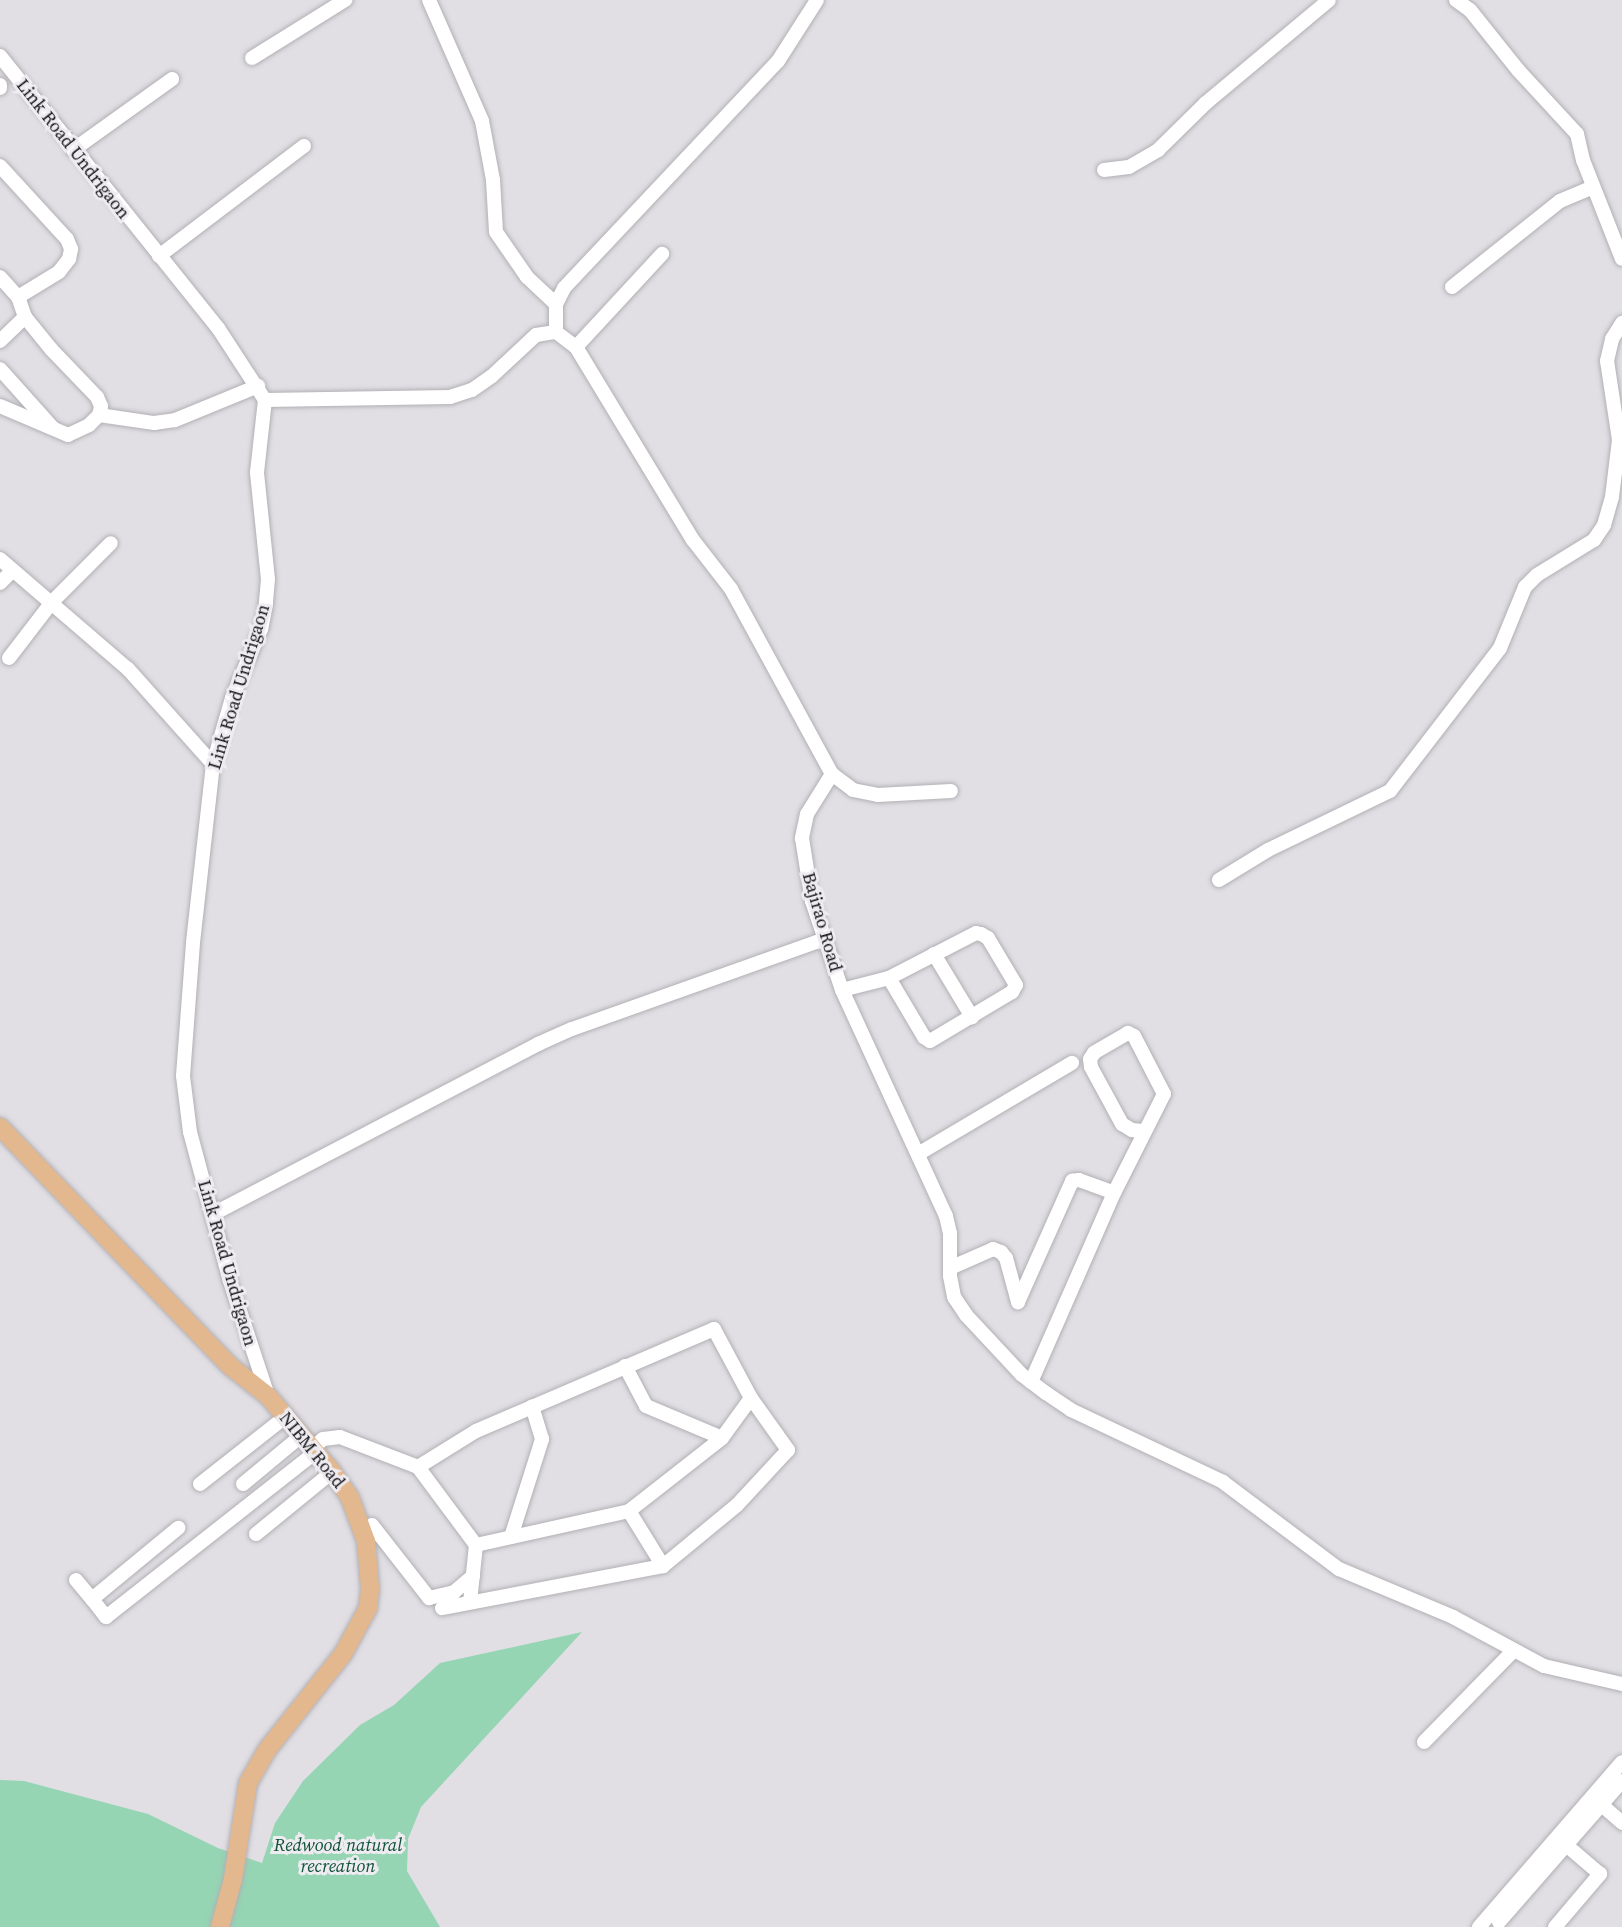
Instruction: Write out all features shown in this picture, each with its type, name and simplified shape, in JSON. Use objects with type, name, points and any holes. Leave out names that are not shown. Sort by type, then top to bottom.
[{"type":"main road","name":"NIBM Road","points":[[0,1127],[230,1366],[268,1396],[332,1472],[350,1498],[366,1541],[370,1589],[368,1608],[343,1654],[267,1750],[248,1783],[233,1879],[220,1927]]},
{"type":"street","points":[[252,58],[345,0]]},
{"type":"street","points":[[429,0],[482,121],[493,180],[496,232],[527,277],[556,304]]},
{"type":"street","points":[[556,332],[556,304],[564,288],[778,61],[817,0]]},
{"type":"street","points":[[1104,170],[1129,167],[1158,150],[1206,103],[1329,0]]},
{"type":"street","points":[[1456,0],[1470,10],[1518,70],[1577,134],[1593,187],[1622,260]]},
{"type":"street","name":"Link Road Undrigaon","points":[[0,56],[218,328],[265,400],[257,473],[268,579],[266,604],[261,629],[232,698],[213,764],[193,943],[183,1076],[190,1132],[230,1281],[268,1396]]},
{"type":"street","points":[[74,150],[172,79]]},
{"type":"street","points":[[159,256],[304,146]]},
{"type":"street","points":[[0,166],[67,239],[71,248],[69,259],[59,272],[18,297]]},
{"type":"street","points":[[1452,287],[1560,201],[1593,187]]},
{"type":"street","points":[[576,347],[662,254]]},
{"type":"street","points":[[0,277],[18,297],[25,317],[97,397],[101,406],[99,415],[89,425],[68,435],[0,406]]},
{"type":"street","points":[[0,341],[25,317]]},
{"type":"street","points":[[1219,880],[1268,850],[1390,791],[1500,648],[1525,587],[1537,575],[1594,540],[1604,525],[1612,497],[1619,440],[1607,361],[1612,339],[1622,323]]},
{"type":"street","points":[[265,400],[450,397],[472,390],[492,376],[536,335],[556,332],[576,347],[693,540],[731,589],[832,774],[853,790],[878,795],[951,791]]},
{"type":"street","points":[[0,369],[56,432]]},
{"type":"street","points":[[99,415],[154,423],[175,420],[258,386]]},
{"type":"street","points":[[9,658],[51,602],[111,543]]},
{"type":"street","points":[[0,559],[128,669],[213,764]]},
{"type":"street","points":[[0,583],[13,570]]},
{"type":"street","name":"Bajirao Road","points":[[832,774],[807,814],[802,838],[812,901],[842,990],[946,1216],[950,1233],[950,1268],[954,1297],[999,1352],[1031,1382],[1071,1410],[1223,1482],[1339,1569],[1453,1617],[1544,1666],[1622,1684]]},
{"type":"street","points":[[842,990],[889,978],[934,954],[981,934],[988,938],[1016,982],[1013,992],[927,1040],[889,978]]},
{"type":"street","points":[[213,1214],[538,1044],[825,939]]},
{"type":"street","points":[[934,954],[972,1017]]},
{"type":"street","points":[[1031,1382],[1114,1193],[1164,1094],[1134,1036],[1128,1033],[1094,1053],[1090,1059],[1091,1067],[1122,1124],[1132,1130],[1143,1131]]},
{"type":"street","points":[[918,1154],[1072,1063]]},
{"type":"street","points":[[950,1268],[993,1249],[1001,1252],[1006,1258],[1018,1302],[1072,1181],[1079,1180],[1114,1193]]},
{"type":"street","points":[[418,1467],[476,1431],[714,1329],[751,1398],[788,1450],[737,1505],[663,1566],[442,1608]]},
{"type":"street","points":[[625,1366],[646,1406],[722,1438]]},
{"type":"street","points":[[476,1545],[629,1511],[722,1438],[751,1398]]},
{"type":"street","points":[[512,1537],[542,1439],[531,1407]]},
{"type":"street","points":[[200,1484],[285,1416]]},
{"type":"street","points":[[243,1484],[310,1445],[323,1439],[340,1437],[418,1467],[476,1545],[470,1602]]},
{"type":"street","points":[[76,1580],[106,1617],[310,1445]]},
{"type":"street","points":[[256,1534],[332,1472]]},
{"type":"street","points":[[629,1511],[663,1566]]},
{"type":"street","points":[[372,1525],[429,1598],[454,1592],[473,1576]]},
{"type":"street","points":[[92,1600],[178,1528]]},
{"type":"street","points":[[1424,1742],[1513,1651]]},
{"type":"street","points":[[1479,1927],[1498,1921],[1566,1846],[1622,1762]]},
{"type":"street","points":[[1498,1921],[1597,1801],[1622,1781]]},
{"type":"street","points":[[1597,1801],[1622,1823]]},
{"type":"street","points":[[1555,1927],[1600,1874],[1566,1846]]},
{"type":"green space","name":"Redwood natural recreation","points":[[582,1632],[421,1807],[408,1839],[407,1871],[440,1927],[0,1927],[0,1780],[24,1781],[148,1814],[218,1848],[262,1863],[275,1823],[303,1781],[360,1725],[394,1705],[440,1663]]}]
